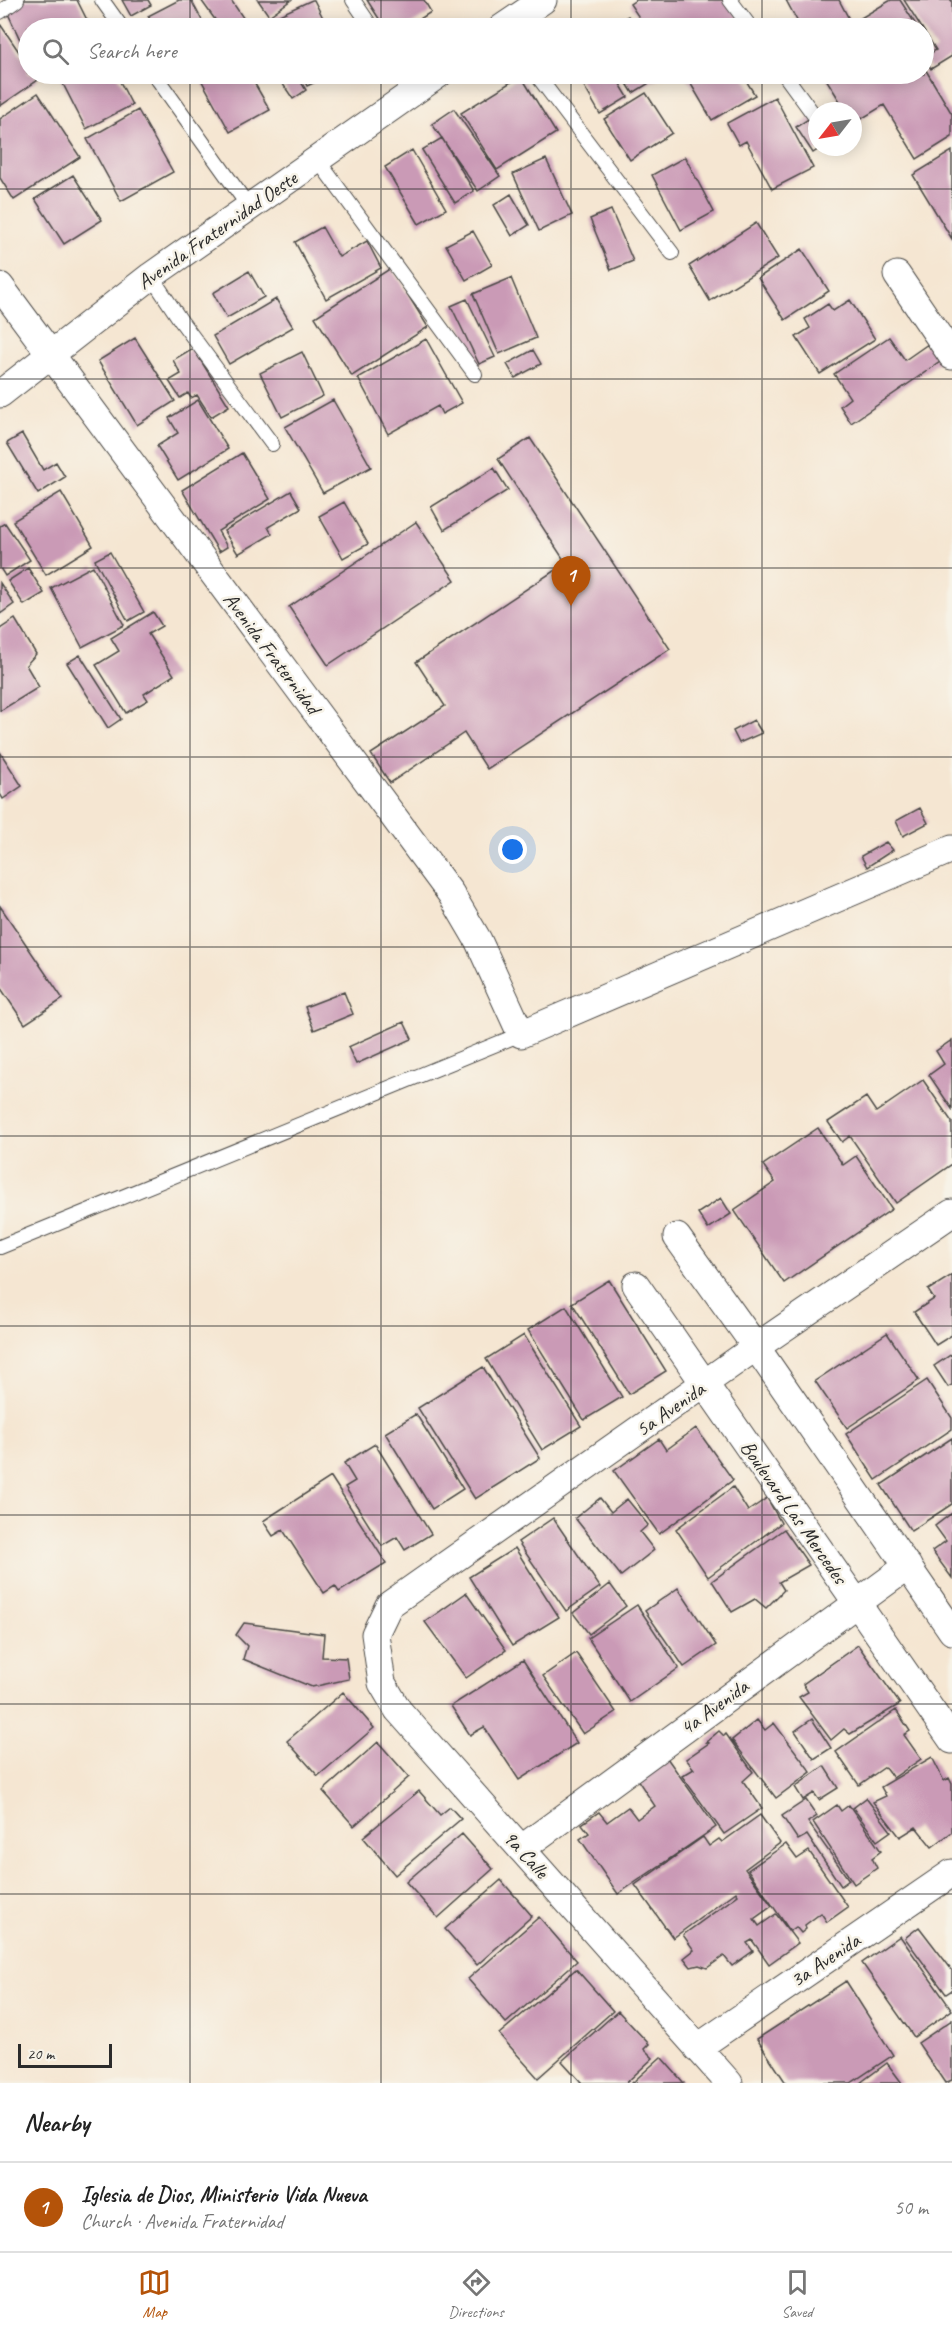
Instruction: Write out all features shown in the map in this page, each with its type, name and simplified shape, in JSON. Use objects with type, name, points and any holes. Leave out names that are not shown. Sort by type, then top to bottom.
[{"type":"street","points":[[517,18],[543,0]]},
{"type":"street","name":"Avenida Fraternidad Oeste","points":[[0,394],[151,276],[317,159],[406,84]]},
{"type":"street","points":[[897,275],[952,356]]},
{"type":"street","name":"Avenida Fraternidad","points":[[0,286],[451,894],[478,939],[521,1034]]},
{"type":"street","points":[[521,1034],[952,849]]},
{"type":"street","name":"5a Avenida","points":[[389,1605],[756,1347],[952,1214]]},
{"type":"street","points":[[677,1237],[756,1347],[952,1631]]},
{"type":"street","name":"Boulevard Las Mercedes","points":[[636,1285],[952,1740]]},
{"type":"street","name":"4a Avenida","points":[[521,1849],[908,1566]]},
{"type":"street","name":"9a Calle","points":[[389,1605],[375,1634],[382,1683],[398,1710],[729,2083]]},
{"type":"street","name":"3a Avenida","points":[[697,2048],[952,1873]]},
{"type":"lane","points":[[0,12],[17,0]]},
{"type":"lane","points":[[102,0],[115,18]]},
{"type":"lane","points":[[353,0],[365,18]]},
{"type":"lane","points":[[730,0],[744,18]]},
{"type":"lane","points":[[161,84],[249,207]]},
{"type":"lane","points":[[544,84],[672,253]]},
{"type":"lane","points":[[791,84],[808,107]]},
{"type":"lane","points":[[317,159],[475,374]]},
{"type":"lane","points":[[151,276],[181,321],[272,444]]},
{"type":"lane","points":[[0,1247],[521,1034]]},
{"type":"building","points":[[20,0],[77,0],[86,18],[18,18],[18,35],[5,7]]},
{"type":"building","points":[[122,0],[148,0],[151,5],[131,16]]},
{"type":"building","points":[[179,0],[191,0],[201,18],[149,18],[148,16]]},
{"type":"building","points":[[201,0],[231,0],[243,18],[214,18]]},
{"type":"building","points":[[258,0],[291,0],[269,16]]},
{"type":"building","points":[[314,0],[323,18],[273,18]]},
{"type":"building","points":[[367,0],[424,0],[431,12],[422,18],[379,18]]},
{"type":"building","points":[[636,0],[726,0],[739,18],[639,18],[630,4]]},
{"type":"building","points":[[786,0],[839,0],[848,18],[796,18]]},
{"type":"building","points":[[891,0],[900,0],[912,18],[861,18]]},
{"type":"building","points":[[904,0],[952,0],[952,56],[934,67],[934,51],[936,50],[934,47],[934,18],[916,18]]},
{"type":"building","points":[[0,24],[18,50],[18,84],[32,84],[0,106]]},
{"type":"building","points":[[63,84],[121,84],[132,105],[86,129]]},
{"type":"building","points":[[204,84],[255,84],[270,110],[230,132]]},
{"type":"building","points":[[283,84],[302,84],[306,90],[293,99]]},
{"type":"building","points":[[508,84],[526,84],[556,133],[497,170],[461,113]]},
{"type":"building","points":[[583,84],[620,84],[628,97],[600,114]]},
{"type":"building","points":[[627,84],[648,84],[633,93]]},
{"type":"building","points":[[691,84],[748,84],[755,95],[712,120]]},
{"type":"building","points":[[829,84],[934,84],[952,114],[952,137],[917,159],[884,105],[862,118],[862,102],[840,102]]},
{"type":"building","points":[[38,93],[80,157],[14,200],[0,178],[0,119]]},
{"type":"building","points":[[646,93],[672,133],[630,160],[604,119]]},
{"type":"building","points":[[775,97],[813,168],[772,189],[746,141],[739,145],[727,123]]},
{"type":"building","points":[[454,109],[500,176],[478,191],[432,124]]},
{"type":"building","points":[[138,110],[173,172],[121,201],[87,139]]},
{"type":"building","points":[[808,119],[808,145],[796,127]]},
{"type":"building","points":[[442,138],[474,191],[455,203],[422,150]]},
{"type":"building","points":[[412,150],[446,209],[419,224],[385,167]]},
{"type":"building","points":[[952,151],[952,239],[913,175]]},
{"type":"building","points":[[685,157],[714,212],[681,230],[652,175]]},
{"type":"building","points":[[546,159],[572,215],[539,231],[513,174]]},
{"type":"building","points":[[73,175],[102,220],[64,244],[35,199]]},
{"type":"building","points":[[511,194],[529,225],[512,236],[494,205]]},
{"type":"building","points":[[611,210],[633,261],[611,270],[590,219]]},
{"type":"building","points":[[756,223],[778,258],[710,301],[689,266]]},
{"type":"building","points":[[322,227],[339,257],[367,241],[381,268],[326,299],[295,242]]},
{"type":"building","points":[[473,231],[492,265],[466,280],[446,245]]},
{"type":"building","points":[[802,249],[829,291],[785,320],[758,278]]},
{"type":"building","points":[[391,268],[428,327],[352,376],[315,317]]},
{"type":"building","points":[[249,271],[264,297],[227,318],[213,293]]},
{"type":"building","points":[[511,278],[536,338],[499,354],[473,294]]},
{"type":"building","points":[[276,299],[293,327],[229,364],[213,336]]},
{"type":"building","points":[[467,299],[495,357],[479,364],[451,306]]},
{"type":"building","points":[[850,300],[875,339],[820,374],[796,337],[810,328],[805,319],[828,304],[833,311]]},
{"type":"building","points":[[889,337],[905,360],[928,344],[940,362],[851,423],[840,406],[850,398],[834,374]]},
{"type":"building","points":[[135,338],[175,401],[137,425],[98,361]]},
{"type":"building","points":[[426,339],[462,403],[442,414],[438,406],[388,434],[358,378]]},
{"type":"building","points":[[193,348],[229,406],[211,417],[197,395],[191,398],[188,393],[180,398],[169,381],[181,374],[173,360]]},
{"type":"building","points":[[533,350],[541,364],[515,378],[507,364]]},
{"type":"building","points":[[302,352],[323,396],[282,417],[260,373]]},
{"type":"building","points":[[198,400],[228,449],[178,480],[157,446],[178,433],[169,418]]},
{"type":"building","points":[[333,400],[371,467],[323,493],[285,427]]},
{"type":"building","points":[[22,434],[43,470],[56,462],[65,477],[38,494],[7,443]]},
{"type":"building","points":[[530,438],[670,649],[487,769],[464,733],[390,783],[371,754],[445,706],[416,662],[566,563],[498,459]]},
{"type":"building","points":[[242,453],[270,499],[218,531],[227,547],[219,552],[182,490]]},
{"type":"building","points":[[494,468],[508,490],[444,530],[431,507]]},
{"type":"building","points":[[291,491],[301,508],[268,527],[272,534],[238,554],[224,531]]},
{"type":"building","points":[[61,492],[93,546],[46,575],[13,521]]},
{"type":"building","points":[[344,502],[368,544],[343,558],[319,516]]},
{"type":"building","points":[[416,522],[455,580],[328,665],[289,607]]},
{"type":"building","points":[[5,523],[30,560],[5,576],[0,568],[0,526]]},
{"type":"building","points":[[110,552],[144,612],[128,621],[95,560]]},
{"type":"building","points":[[93,566],[124,625],[82,647],[51,588]]},
{"type":"building","points":[[28,568],[44,593],[24,605],[8,581]]},
{"type":"building","points":[[0,583],[14,604],[0,614]]},
{"type":"building","points":[[153,612],[162,626],[148,634],[174,675],[144,694],[148,700],[126,713],[96,665],[119,651],[111,638]]},
{"type":"building","points":[[15,619],[36,654],[26,665],[39,687],[0,711],[0,629]]},
{"type":"building","points":[[80,655],[121,719],[108,728],[67,663]]},
{"type":"building","points":[[754,720],[762,733],[739,743],[733,731]]},
{"type":"building","points":[[0,752],[22,786],[3,799],[0,794]]},
{"type":"building","points":[[920,808],[928,823],[903,836],[896,821]]},
{"type":"building","points":[[886,842],[893,850],[867,867],[861,856]]},
{"type":"building","points":[[0,906],[63,999],[25,1024],[0,987]]},
{"type":"building","points":[[344,992],[353,1014],[314,1030],[305,1007]]},
{"type":"building","points":[[404,1022],[412,1039],[356,1064],[348,1047]]},
{"type":"building","points":[[952,1040],[952,1109],[929,1075],[944,1064],[936,1051]]},
{"type":"building","points":[[923,1080],[952,1122],[952,1164],[896,1203],[850,1136],[842,1142],[828,1122],[866,1097],[876,1112]]},
{"type":"building","points":[[818,1128],[843,1165],[856,1156],[892,1209],[784,1283],[734,1210],[775,1182],[763,1165]]},
{"type":"building","points":[[721,1198],[731,1214],[708,1229],[698,1213]]},
{"type":"building","points":[[952,1275],[952,1335],[936,1345],[914,1312],[934,1299],[928,1290]]},
{"type":"building","points":[[609,1280],[666,1371],[629,1394],[572,1303]]},
{"type":"building","points":[[566,1306],[622,1397],[584,1420],[528,1330]]},
{"type":"building","points":[[887,1333],[919,1380],[847,1428],[815,1381]]},
{"type":"building","points":[[524,1335],[581,1426],[542,1450],[486,1359]]},
{"type":"building","points":[[952,1354],[952,1385],[948,1387],[934,1366]]},
{"type":"building","points":[[483,1367],[540,1458],[475,1499],[418,1408]]},
{"type":"building","points":[[927,1380],[952,1418],[952,1429],[876,1480],[846,1434]]},
{"type":"building","points":[[416,1414],[463,1489],[432,1509],[385,1433]]},
{"type":"building","points":[[696,1428],[733,1480],[659,1534],[614,1471],[659,1439],[666,1450]]},
{"type":"building","points":[[952,1438],[952,1504],[911,1531],[881,1485]]},
{"type":"building","points":[[375,1444],[431,1534],[405,1550],[397,1537],[382,1546],[345,1487],[355,1481],[344,1463]]},
{"type":"building","points":[[331,1477],[386,1563],[339,1592],[335,1586],[324,1593],[283,1530],[273,1536],[263,1521]]},
{"type":"building","points":[[733,1487],[748,1511],[767,1498],[781,1523],[708,1577],[676,1529]]},
{"type":"building","points":[[600,1498],[611,1512],[627,1499],[648,1525],[640,1532],[654,1550],[621,1576],[575,1518]]},
{"type":"building","points":[[952,1513],[952,1578],[932,1551],[946,1541],[935,1526]]},
{"type":"building","points":[[553,1518],[600,1587],[566,1611],[518,1542]]},
{"type":"building","points":[[784,1529],[809,1565],[779,1582],[784,1590],[766,1608],[755,1599],[732,1612],[712,1581]]},
{"type":"building","points":[[515,1548],[559,1617],[512,1646],[469,1577]]},
{"type":"building","points":[[610,1584],[626,1606],[589,1634],[573,1613]]},
{"type":"building","points":[[678,1588],[716,1645],[684,1667],[645,1611]]},
{"type":"building","points":[[466,1593],[506,1650],[466,1678],[425,1622]]},
{"type":"building","points":[[637,1605],[679,1668],[630,1702],[588,1638]]},
{"type":"building","points":[[244,1623],[324,1634],[322,1657],[346,1658],[349,1679],[312,1687],[243,1659],[247,1646],[236,1635]]},
{"type":"building","points":[[858,1645],[900,1704],[850,1734],[844,1729],[831,1740],[799,1697],[808,1692],[803,1684]]},
{"type":"building","points":[[576,1653],[616,1712],[583,1734],[543,1676]]},
{"type":"building","points":[[523,1660],[577,1743],[519,1780],[484,1727],[470,1735],[451,1706]]},
{"type":"building","points":[[343,1692],[374,1728],[318,1776],[287,1741]]},
{"type":"building","points":[[896,1710],[910,1731],[904,1735],[921,1759],[893,1778],[885,1767],[859,1785],[836,1752]]},
{"type":"building","points":[[812,1719],[831,1748],[814,1759],[795,1731]]},
{"type":"building","points":[[757,1720],[765,1730],[774,1723],[811,1772],[776,1798],[732,1740]]},
{"type":"building","points":[[719,1731],[724,1736],[726,1734],[753,1772],[743,1781],[762,1808],[724,1834],[682,1776],[694,1769],[686,1759],[709,1743],[706,1742]]},
{"type":"building","points":[[378,1742],[409,1777],[354,1826],[323,1791]]},
{"type":"building","points":[[932,1757],[944,1781],[949,1778],[952,1784],[952,1832],[932,1847],[916,1827],[900,1837],[873,1802],[886,1796],[881,1787]]},
{"type":"building","points":[[667,1758],[716,1827],[618,1894],[580,1839],[589,1833],[582,1824],[599,1812],[607,1822],[628,1807],[637,1819],[655,1806],[637,1779]]},
{"type":"building","points":[[824,1766],[838,1788],[819,1800],[814,1793],[803,1800],[795,1787]]},
{"type":"building","points":[[419,1791],[440,1815],[450,1807],[461,1819],[395,1875],[363,1837]]},
{"type":"building","points":[[866,1798],[891,1831],[877,1841],[853,1808]]},
{"type":"building","points":[[806,1800],[817,1816],[808,1822],[849,1880],[841,1886],[807,1835],[798,1840],[782,1816]]},
{"type":"building","points":[[837,1805],[841,1811],[849,1805],[881,1851],[872,1858],[877,1868],[854,1884],[813,1822]]},
{"type":"building","points":[[760,1815],[780,1843],[745,1869],[772,1906],[754,1919],[759,1926],[776,1914],[798,1943],[769,1964],[752,1940],[747,1943],[753,1951],[732,1966],[724,1956],[707,1968],[699,1965],[691,1967],[684,1958],[694,1950],[683,1935],[738,1895],[736,1892],[673,1938],[635,1885],[703,1837],[709,1846],[719,1839],[722,1842]]},
{"type":"building","points":[[462,1834],[493,1869],[438,1918],[406,1882]]},
{"type":"building","points":[[786,1844],[797,1859],[809,1851],[848,1907],[827,1922],[821,1913],[805,1925],[806,1929],[801,1933],[796,1927],[790,1931],[748,1870]]},
{"type":"building","points":[[501,1880],[532,1916],[477,1965],[445,1929]]},
{"type":"building","points":[[539,1917],[577,1961],[506,2023],[468,1979]]},
{"type":"building","points":[[919,1927],[952,1970],[952,1990],[946,1994],[905,1938]]},
{"type":"building","points":[[900,1936],[952,2010],[914,2037],[862,1963]]},
{"type":"building","points":[[576,1969],[613,2011],[538,2078],[499,2034]]},
{"type":"building","points":[[846,1981],[893,2055],[851,2083],[786,2083],[757,2039]]},
{"type":"building","points":[[618,2011],[649,2044],[644,2049],[653,2058],[626,2083],[580,2083],[562,2061]]},
{"type":"building","points":[[952,2020],[952,2080],[945,2083],[918,2043]]},
{"type":"building","points":[[661,2057],[684,2083],[632,2083]]},
{"type":"building","points":[[887,2063],[902,2083],[860,2083]]},
{"type":"place","name":"Iglesia de Dios, Ministerio Vida Nueva","points":[[571,606]]}]
